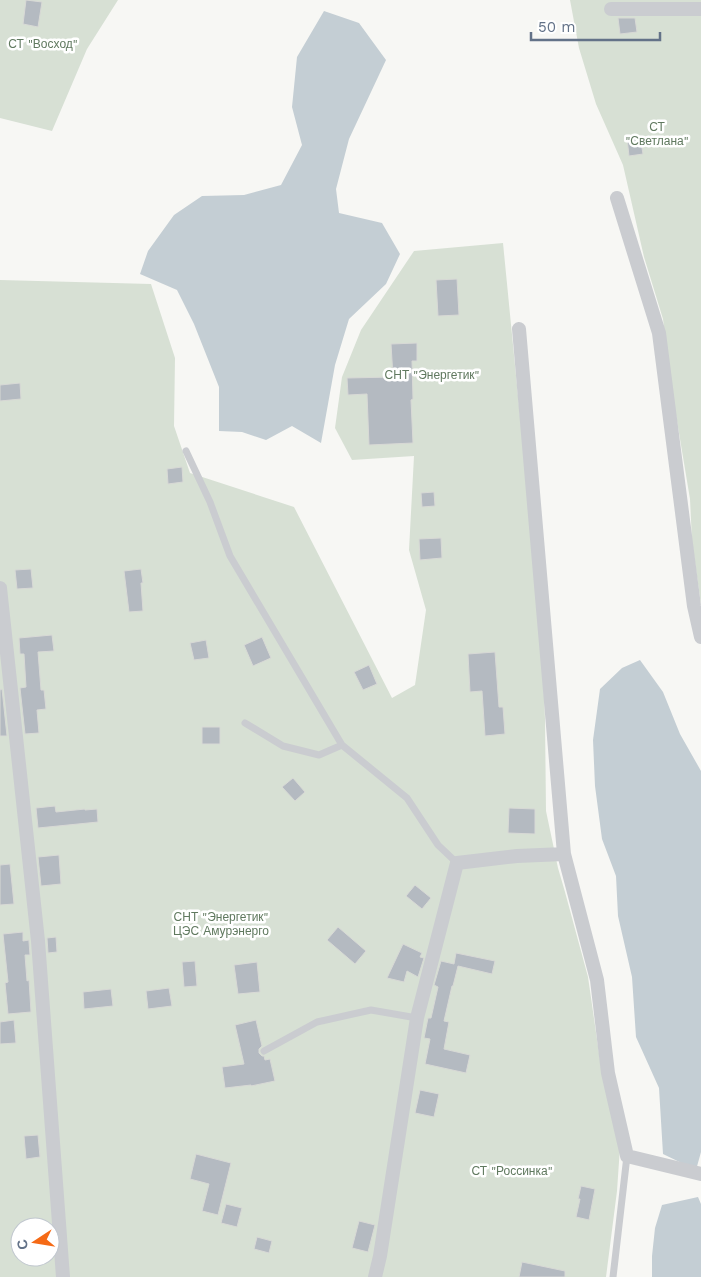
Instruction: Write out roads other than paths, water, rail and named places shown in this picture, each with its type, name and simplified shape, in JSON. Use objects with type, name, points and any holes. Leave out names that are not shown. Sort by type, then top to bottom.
[{"type":"street","points":[[612,8],[701,9]]},
{"type":"street","points":[[616,198],[659,334],[694,606],[701,637]]},
{"type":"street","points":[[519,329],[564,854],[598,980],[608,1073],[627,1156],[701,1174]]},
{"type":"street","points":[[0,588],[38,941],[62,1277]]},
{"type":"street","points":[[375,1277],[380,1256],[417,1018],[457,863],[517,856],[564,854]]},
{"type":"lane","points":[[186,452],[210,502],[230,556],[342,745],[407,798],[438,845],[457,863]]},
{"type":"lane","points":[[245,723],[283,746],[319,755],[342,745]]},
{"type":"lane","points":[[264,1051],[317,1022],[371,1010],[417,1018]]},
{"type":"lane","points":[[613,1277],[627,1156]]},
{"type":"park label","name":"СТ \"Восход\"","points":[[43,44]]},
{"type":"park label","name":"СТ \"Светлана\"","points":[[657,134]]},
{"type":"park label","name":"СНТ \"Энергетик\"","points":[[432,375]]},
{"type":"park label","name":"СНТ \"Энергетик\" ЦЭС Амурэнерго","points":[[221,924]]},
{"type":"park label","name":"СТ \"Россинка\"","points":[[512,1171]]}]
